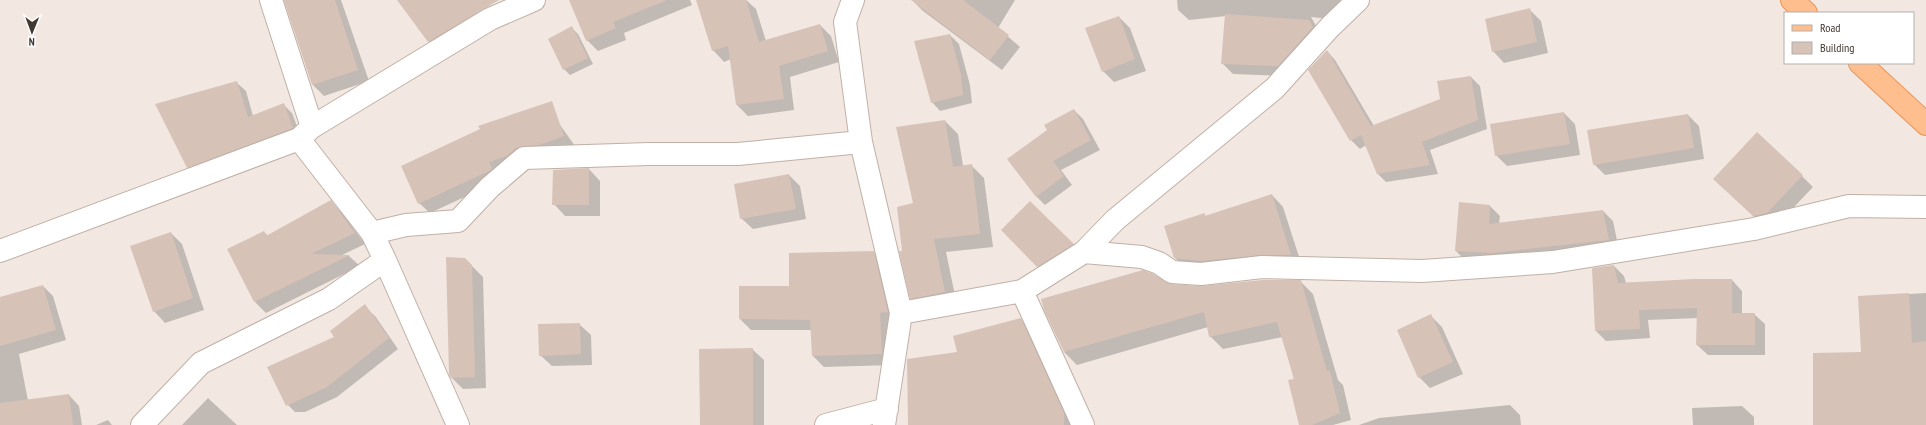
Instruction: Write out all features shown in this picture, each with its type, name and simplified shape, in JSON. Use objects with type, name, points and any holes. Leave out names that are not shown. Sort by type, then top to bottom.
[{"type":"main road","points":[[1792,0],[1805,12]]},
{"type":"main road","points":[[1861,64],[1926,124]]},
{"type":"street","points":[[271,0],[305,133],[372,233],[458,425]]},
{"type":"street","points":[[0,251],[305,133],[490,19],[534,0]]},
{"type":"street","points":[[826,425],[886,417],[901,314],[861,142],[845,22],[853,0]]},
{"type":"street","points":[[901,314],[1022,291],[1084,252],[1115,220],[1275,88],[1330,27],[1358,0]]},
{"type":"street","points":[[372,233],[406,225],[458,221],[490,187],[524,158],[649,154],[738,154],[861,142]]},
{"type":"street","points":[[1084,252],[1142,257],[1159,263],[1172,272],[1201,274],[1262,267],[1422,271],[1553,262],[1754,229],[1849,206],[1926,207]]},
{"type":"street","points":[[142,425],[201,363],[329,299],[385,260]]},
{"type":"street","points":[[1022,291],[1083,425]]},
{"type":"building","points":[[284,0],[335,0],[358,70],[312,85]]},
{"type":"building","points":[[397,0],[499,0],[428,42]]},
{"type":"building","points":[[569,0],[665,1],[613,22],[616,28],[586,41]]},
{"type":"building","points":[[696,0],[746,0],[759,42],[820,24],[828,51],[779,66],[784,99],[736,105],[728,46],[712,51]]},
{"type":"building","points":[[911,0],[963,0],[1009,35],[990,60]]},
{"type":"building","points":[[1530,8],[1537,42],[1492,52],[1485,19]]},
{"type":"building","points":[[1225,14],[1309,20],[1313,27],[1278,66],[1221,64]]},
{"type":"building","points":[[1119,16],[1135,59],[1102,72],[1085,28]]},
{"type":"building","points":[[572,26],[588,58],[563,70],[548,39]]},
{"type":"building","points":[[950,34],[961,75],[963,95],[931,103],[914,41]]},
{"type":"building","points":[[1327,50],[1371,126],[1440,99],[1437,81],[1471,76],[1478,120],[1422,142],[1430,165],[1377,174],[1361,135],[1350,141],[1308,70]]},
{"type":"building","points":[[237,81],[248,117],[284,103],[293,128],[187,168],[155,104]]},
{"type":"building","points":[[552,101],[564,136],[539,145],[516,148],[507,156],[489,162],[492,168],[491,170],[418,204],[401,166],[480,129],[478,126]]},
{"type":"building","points":[[1074,109],[1091,140],[1053,161],[1064,176],[1036,197],[1007,159],[1047,130],[1044,125]]},
{"type":"building","points":[[1564,112],[1570,144],[1495,156],[1490,124]]},
{"type":"building","points":[[1688,114],[1694,148],[1593,165],[1587,130]]},
{"type":"building","points":[[945,120],[953,167],[972,164],[980,234],[934,239],[945,292],[910,299],[899,251],[902,251],[897,207],[913,203],[896,127]]},
{"type":"building","points":[[1757,132],[1803,175],[1767,213],[1753,216],[1713,179]]},
{"type":"building","points":[[589,168],[589,205],[552,205],[553,170]]},
{"type":"building","points":[[789,174],[796,209],[740,219],[734,184]]},
{"type":"building","points":[[1272,194],[1291,255],[1261,255],[1201,261],[1174,258],[1164,226],[1205,213],[1205,216]]},
{"type":"building","points":[[331,200],[355,233],[311,254],[350,255],[254,302],[227,249],[264,231],[266,236]]},
{"type":"building","points":[[1030,201],[1074,244],[1037,267],[1001,230]]},
{"type":"building","points":[[1459,202],[1490,205],[1489,224],[1603,210],[1609,240],[1491,253],[1455,251]]},
{"type":"building","points":[[171,232],[193,298],[153,312],[130,246]]},
{"type":"building","points":[[874,251],[888,312],[880,313],[882,354],[812,356],[810,320],[739,319],[739,286],[789,286],[789,253]]},
{"type":"building","points":[[446,257],[465,258],[472,265],[475,377],[451,378],[449,374]]},
{"type":"building","points":[[1614,265],[1618,283],[1694,279],[1732,279],[1732,313],[1755,313],[1755,345],[1696,345],[1697,308],[1639,310],[1640,329],[1595,331],[1592,268]]},
{"type":"building","points":[[1143,270],[1171,284],[1200,286],[1263,280],[1301,280],[1327,371],[1330,371],[1340,413],[1312,425],[1299,425],[1288,380],[1294,379],[1277,322],[1209,337],[1204,312],[1064,352],[1044,310],[1041,299]]},
{"type":"building","points":[[43,285],[56,330],[0,346],[0,297]]},
{"type":"building","points":[[1909,293],[1912,343],[1926,341],[1926,425],[1813,425],[1813,353],[1861,352],[1858,296]]},
{"type":"building","points":[[365,304],[389,338],[327,387],[286,406],[267,367],[334,337],[330,331]]},
{"type":"building","points":[[1431,314],[1453,362],[1418,378],[1397,330]]},
{"type":"building","points":[[1021,318],[1064,413],[1064,425],[908,425],[907,359],[957,352],[953,336]]},
{"type":"building","points":[[580,323],[581,354],[539,356],[538,324]]},
{"type":"building","points":[[753,348],[753,425],[700,425],[699,349]]},
{"type":"building","points":[[69,394],[73,425],[0,425],[0,403]]}]
